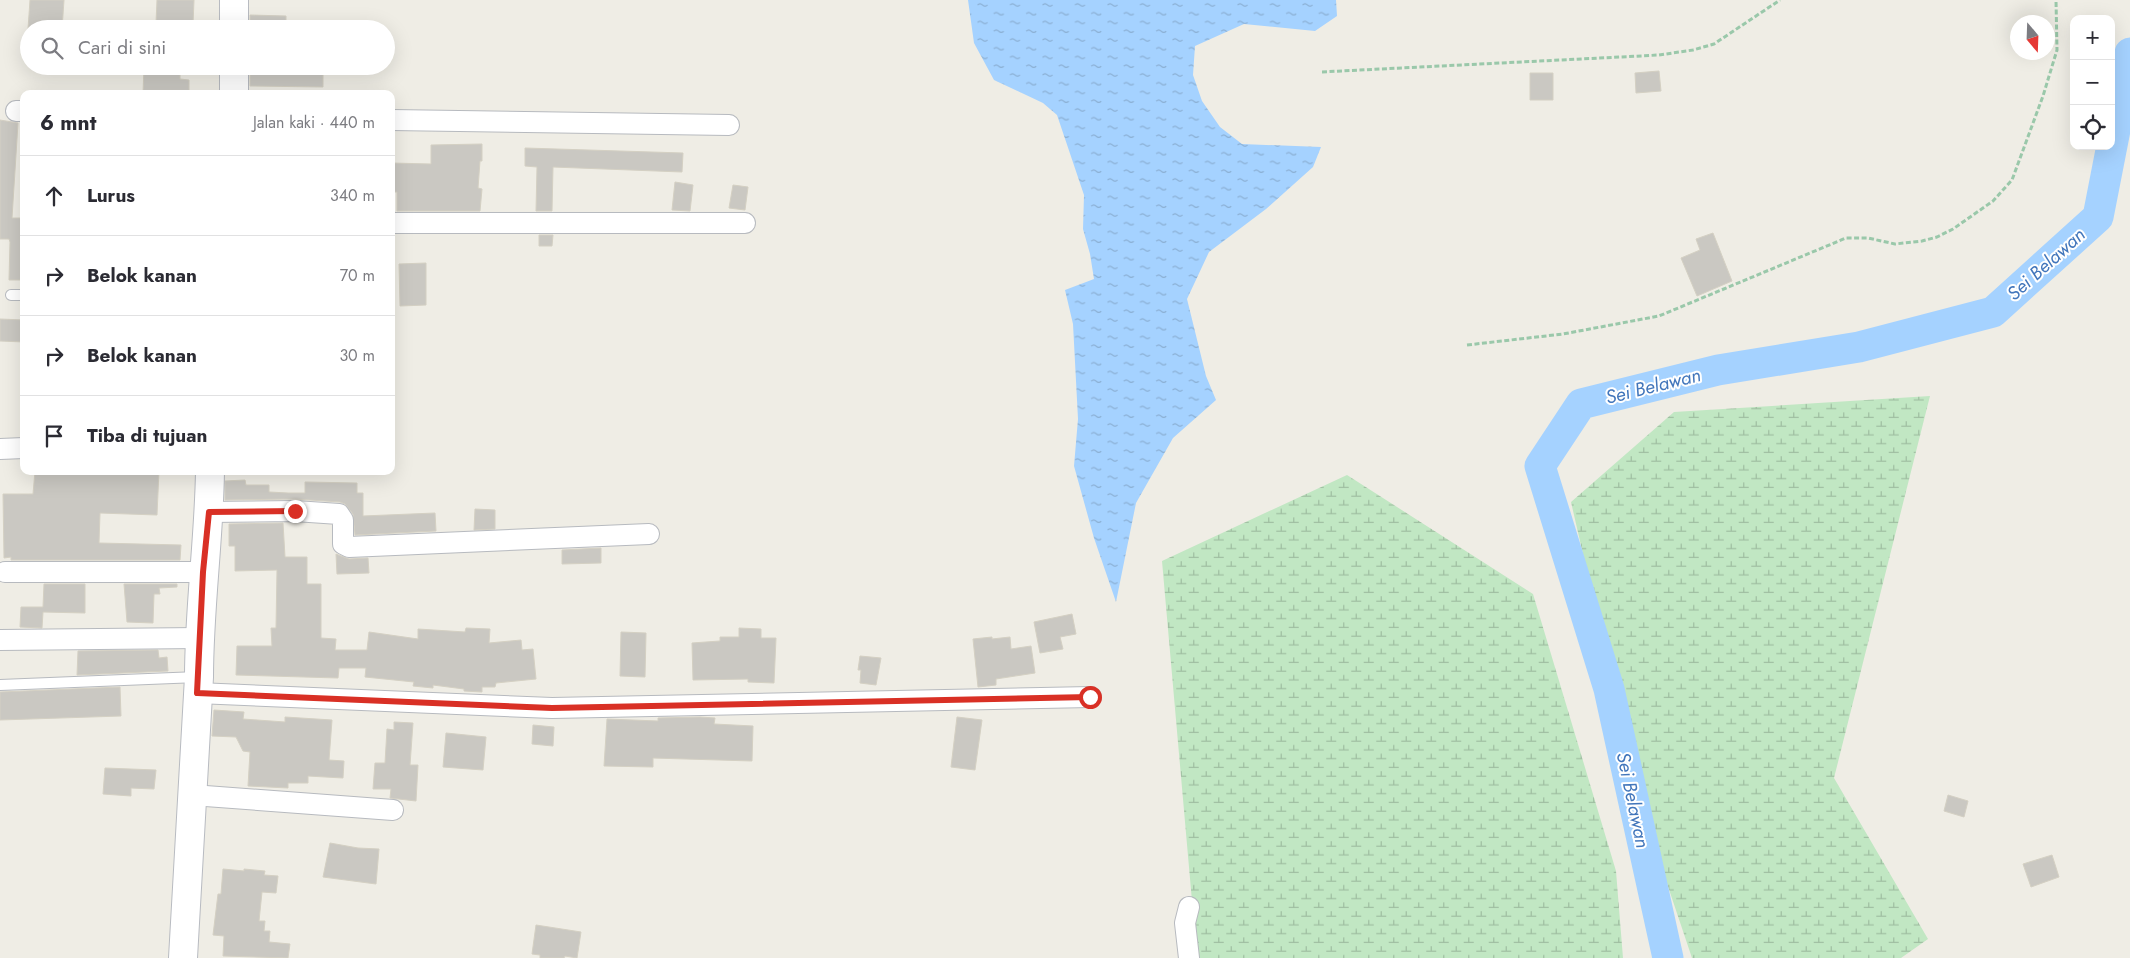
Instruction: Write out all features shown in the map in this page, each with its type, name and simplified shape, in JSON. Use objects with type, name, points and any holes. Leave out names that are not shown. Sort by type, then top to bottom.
[{"type":"street","points":[[234,0],[234,20]]},
{"type":"street","points":[[234,75],[234,90]]},
{"type":"street","points":[[395,120],[729,125]]},
{"type":"street","points":[[395,223],[745,223]]},
{"type":"street","points":[[0,448],[20,448]]},
{"type":"street","points":[[183,958],[199,638],[209,512],[210,475]]},
{"type":"street","points":[[209,512],[295,511],[340,514],[343,520],[343,544],[349,547],[649,534]]},
{"type":"street","points":[[5,572],[203,572]]},
{"type":"street","points":[[0,640],[199,638]]},
{"type":"street","points":[[198,685],[552,708],[1090,697]]},
{"type":"street","points":[[192,794],[393,810]]},
{"type":"street","points":[[1189,906],[1185,923],[1189,958]]},
{"type":"lane","points":[[11,295],[20,295]]},
{"type":"lane","points":[[0,685],[198,685]]},
{"type":"path","points":[[1322,72],[1658,55],[1693,50],[1714,44],[1780,0]]},
{"type":"path","points":[[1466,345],[1563,334],[1659,316],[1846,238],[1862,237],[1895,244],[1922,241],[1953,229],[1993,201],[2012,180],[2043,96],[2056,50],[2056,0]]},
{"type":"green space","points":[[1930,396],[1834,778],[1928,939],[1901,958],[1692,958],[1641,806],[1571,502],[1674,412]]},
{"type":"green space","points":[[1347,475],[1533,594],[1616,871],[1623,958],[1197,958],[1162,561]]},
{"type":"water","points":[[968,0],[1336,0],[1337,16],[1315,31],[1244,24],[1195,46],[1193,75],[1202,101],[1220,127],[1242,144],[1321,147],[1313,167],[1266,209],[1209,252],[1187,299],[1206,376],[1216,400],[1173,438],[1136,503],[1116,602],[1094,538],[1074,466],[1078,419],[1073,324],[1065,290],[1094,279],[1083,229],[1084,195],[1057,115],[1043,103],[994,80],[974,43]]},
{"type":"building","points":[[30,0],[64,0],[63,20],[29,20]]},
{"type":"building","points":[[157,0],[194,0],[193,20],[156,20]]},
{"type":"building","points":[[250,15],[286,16],[286,20],[250,20]]},
{"type":"building","points":[[1659,71],[1661,91],[1636,93],[1635,73]]},
{"type":"building","points":[[1530,73],[1553,73],[1553,100],[1530,100]]},
{"type":"building","points":[[144,75],[180,75],[180,79],[189,80],[189,90],[143,90]]},
{"type":"building","points":[[250,75],[323,75],[323,87],[250,86]]},
{"type":"building","points":[[0,120],[18,123],[12,218],[20,218],[20,280],[9,280],[10,242],[9,239],[0,239]]},
{"type":"building","points":[[482,144],[482,161],[480,161],[478,188],[482,189],[480,211],[397,211],[395,163],[431,164],[431,145]]},
{"type":"building","points":[[525,148],[683,153],[682,172],[553,167],[552,211],[536,211],[537,167],[525,166]]},
{"type":"building","points":[[675,182],[693,185],[690,211],[672,210]]},
{"type":"building","points":[[733,185],[748,187],[745,210],[729,208]]},
{"type":"building","points":[[1713,233],[1732,281],[1697,296],[1681,258],[1700,250],[1696,239]]},
{"type":"building","points":[[539,235],[553,235],[552,246],[539,246]]},
{"type":"building","points":[[426,263],[426,305],[400,306],[399,264]]},
{"type":"building","points":[[0,319],[20,320],[20,342],[0,341]]},
{"type":"building","points":[[35,475],[159,475],[157,515],[100,513],[99,543],[181,545],[180,560],[11,560],[11,557],[4,558],[3,494],[33,494]]},
{"type":"building","points":[[245,480],[246,485],[269,485],[269,492],[288,493],[305,493],[305,482],[357,483],[357,493],[363,493],[363,516],[435,513],[436,531],[355,535],[353,514],[345,504],[340,502],[295,499],[225,500],[225,481]]},
{"type":"building","points":[[475,509],[495,510],[495,529],[474,530]]},
{"type":"building","points":[[283,523],[285,557],[307,557],[307,584],[321,584],[321,638],[336,639],[335,650],[367,650],[369,632],[418,639],[418,629],[465,632],[466,628],[490,629],[489,643],[521,640],[522,650],[533,649],[536,679],[496,683],[495,687],[482,687],[482,692],[464,691],[464,689],[433,685],[433,688],[413,686],[414,682],[365,677],[366,668],[339,668],[338,678],[236,675],[237,646],[272,646],[271,628],[276,628],[277,570],[235,571],[235,546],[229,546],[229,524]]},
{"type":"building","points":[[601,548],[601,563],[562,564],[562,550]]},
{"type":"building","points":[[336,554],[349,559],[368,558],[369,573],[337,574]]},
{"type":"building","points":[[44,584],[85,584],[85,613],[43,612],[42,628],[20,627],[21,607],[43,607]]},
{"type":"building","points":[[124,584],[177,584],[177,587],[159,588],[160,594],[154,594],[153,623],[127,622]]},
{"type":"building","points":[[1072,614],[1076,634],[1060,637],[1063,649],[1040,653],[1034,622]]},
{"type":"building","points":[[739,628],[761,629],[761,638],[776,638],[774,683],[748,682],[748,679],[693,680],[692,643],[720,641],[720,637],[739,637]]},
{"type":"building","points":[[621,632],[646,633],[645,677],[620,676]]},
{"type":"building","points":[[992,637],[992,639],[1010,637],[1011,649],[1031,646],[1035,673],[996,679],[996,685],[978,687],[973,639]]},
{"type":"building","points":[[158,650],[159,658],[167,657],[168,671],[77,675],[78,651]]},
{"type":"building","points":[[860,656],[881,658],[876,685],[860,683],[861,670],[858,670]]},
{"type":"building","points":[[120,687],[121,716],[0,720],[0,692]]},
{"type":"building","points":[[214,710],[244,712],[243,719],[285,722],[285,717],[332,720],[329,760],[344,761],[343,778],[308,776],[308,783],[288,783],[288,788],[248,786],[250,752],[243,751],[236,737],[212,736]]},
{"type":"building","points":[[957,717],[982,720],[975,770],[951,767]]},
{"type":"building","points":[[658,718],[715,718],[714,724],[753,726],[752,761],[653,758],[653,767],[604,766],[607,719],[658,721]]},
{"type":"building","points":[[394,722],[413,723],[410,765],[418,765],[416,801],[390,798],[391,789],[373,789],[375,763],[385,763],[387,729],[394,730]]},
{"type":"building","points":[[533,725],[554,727],[553,746],[532,744]]},
{"type":"building","points":[[446,733],[486,737],[483,770],[443,767]]},
{"type":"building","points":[[105,768],[156,770],[154,789],[131,788],[131,796],[103,794]]},
{"type":"building","points":[[1948,795],[1968,801],[1964,817],[1944,811]]},
{"type":"building","points":[[330,843],[358,848],[379,849],[376,884],[323,877]]},
{"type":"building","points":[[2052,855],[2059,877],[2031,887],[2023,864]]},
{"type":"building","points":[[223,869],[265,871],[264,875],[278,876],[276,893],[262,892],[259,921],[265,921],[264,931],[270,931],[269,942],[290,944],[288,958],[223,956],[224,936],[213,935],[218,894],[221,894]]},
{"type":"building","points":[[536,925],[581,932],[577,958],[565,956],[564,958],[540,958],[540,955],[532,954]]},
{"type":"waterway","name":"Sei Belawan","points":[[1668,958],[1609,689],[1540,466],[1581,404],[1718,370],[1859,347],[1993,312],[2098,217],[2130,53]]},
{"type":"route","points":[[295,511],[209,512],[203,572],[197,693],[552,708],[1090,697]]}]
